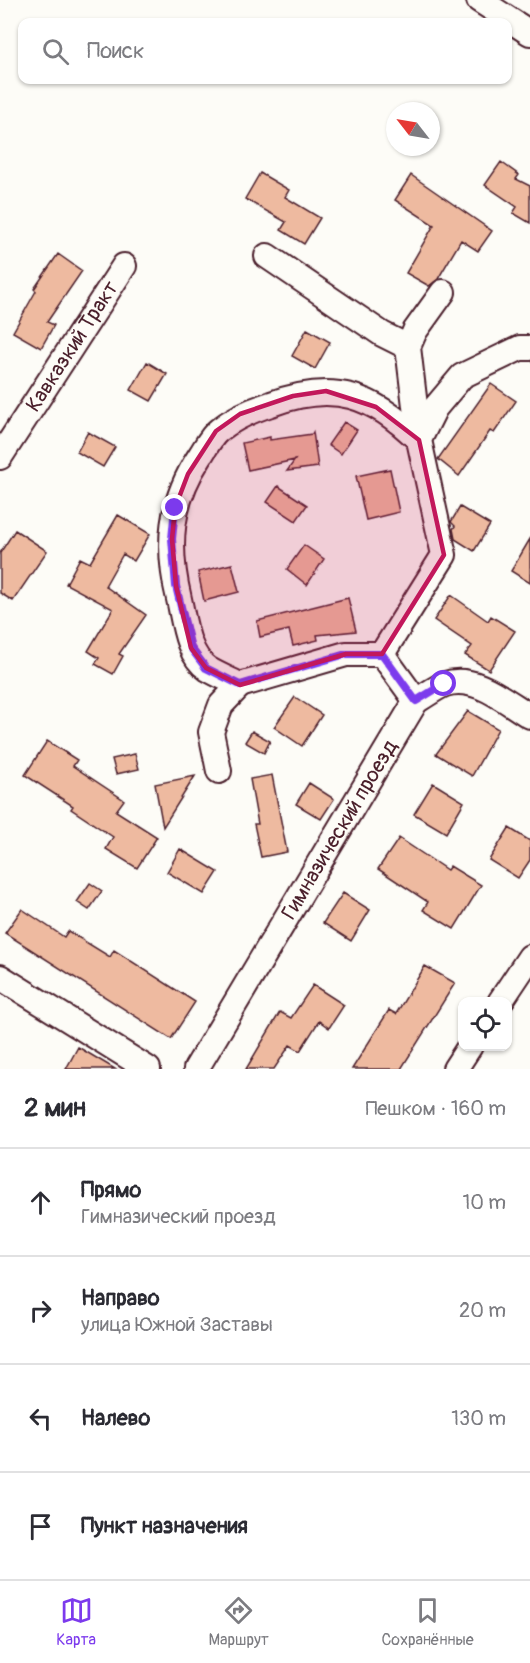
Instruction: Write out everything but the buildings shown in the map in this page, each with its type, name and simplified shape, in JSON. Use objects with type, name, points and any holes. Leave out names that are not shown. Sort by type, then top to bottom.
[{"type":"street","points":[[479,0],[507,18]]},
{"type":"street","points":[[512,21],[530,33]]},
{"type":"street","points":[[267,256],[382,334],[408,347]]},
{"type":"street","name":"Кавказкий Тракт","points":[[0,457],[124,266]]},
{"type":"street","points":[[382,654],[444,555],[418,440],[408,347],[415,331],[443,292]]},
{"type":"street","points":[[418,440],[435,408],[462,376],[520,348],[530,348]]},
{"type":"street","points":[[240,685],[206,668],[191,648],[176,586],[172,539],[175,508],[188,474],[216,431],[240,414],[294,396],[326,391],[352,396],[376,407],[399,421],[418,440]]},
{"type":"street","points":[[219,771],[211,732],[221,705],[240,685],[346,654],[382,654]]},
{"type":"street","points":[[382,654],[416,701]]},
{"type":"street","name":"Гимназический проезд","points":[[196,1069],[416,701],[444,684],[466,681],[489,691],[530,717]]},
{"type":"street","points":[[503,997],[530,957]]},
{"type":"street","points":[[5,980],[148,1069]]},
{"type":"street","points":[[455,1069],[467,1051]]},
{"type":"highlighted area","points":[[326,391],[376,407],[419,440],[444,555],[382,654],[346,654],[240,685],[206,668],[191,648],[176,586],[172,539],[175,508],[188,474],[216,431],[240,414],[293,396]]},
{"type":"route","points":[[175,508],[172,539],[176,586],[191,648],[206,668],[240,685],[346,654],[382,654],[416,701],[444,684]]}]
